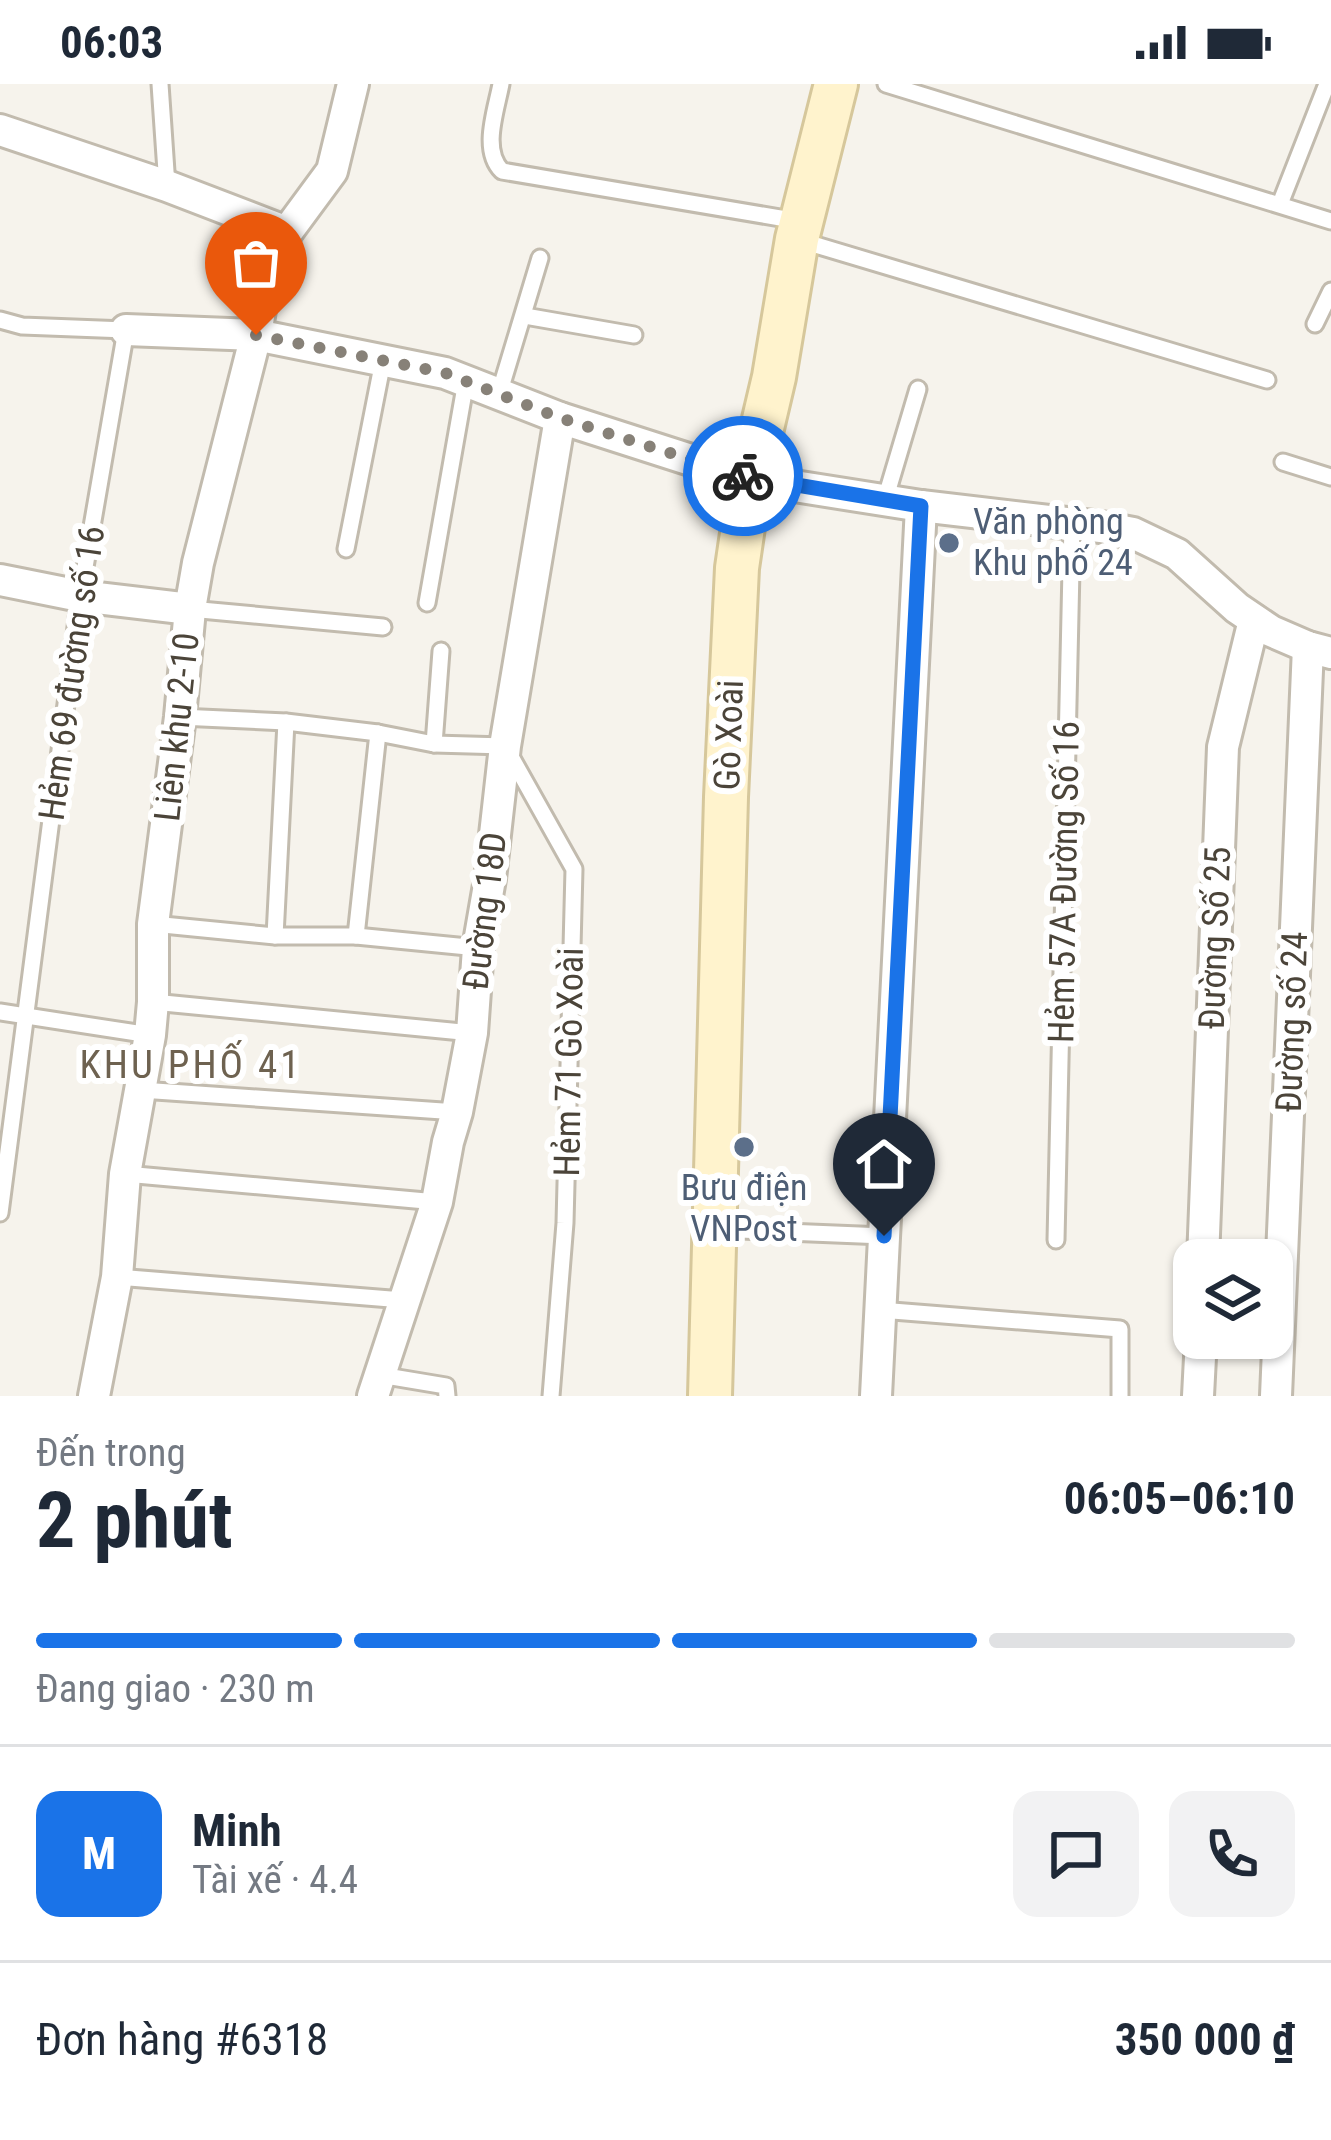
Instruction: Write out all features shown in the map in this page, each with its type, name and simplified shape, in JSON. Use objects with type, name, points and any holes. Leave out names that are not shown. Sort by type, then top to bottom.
[{"type":"street","name":"Liên khu 2-10","points":[[94,1396],[150,1035],[153,924],[198,563],[264,286],[287,232],[332,171],[353,84]]},
{"type":"street","name":"Gò Xoài","points":[[710,1396],[737,568],[799,231],[836,84]]},
{"type":"street","points":[[0,130],[287,232]]},
{"type":"street","points":[[126,331],[256,335],[445,373],[560,418],[750,478],[1133,533],[1193,566],[1270,632],[1320,650]]},
{"type":"street","name":"Đường 18D","points":[[376,1385],[437,1202],[457,1112],[472,1033],[478,948],[505,746],[560,418]]},
{"type":"street","points":[[876,1396],[921,506]]},
{"type":"street","points":[[0,580],[80,596],[190,609]]},
{"type":"street","name":"Đường Số 25","points":[[1205,1239],[1222,747],[1254,620]]},
{"type":"street","name":"Đường số 24","points":[[1276,1396],[1320,650]]},
{"type":"street","points":[[1198,1396],[1200,1359]]},
{"type":"lane","points":[[160,84],[167,186]]},
{"type":"lane","points":[[501,84],[490,150],[502,171],[799,231],[1267,380]]},
{"type":"lane","points":[[886,84],[1331,221]]},
{"type":"lane","points":[[1280,204],[1327,84]]},
{"type":"lane","points":[[499,394],[540,258]]},
{"type":"lane","points":[[1315,324],[1331,291]]},
{"type":"lane","points":[[524,316],[634,335]]},
{"type":"lane","points":[[0,320],[22,326],[126,331]]},
{"type":"lane","name":"Hẻm 69 đường số 16","points":[[0,1213],[80,596],[126,331]]},
{"type":"lane","points":[[346,549],[383,361]]},
{"type":"lane","points":[[427,603],[466,381]]},
{"type":"lane","points":[[885,500],[918,389]]},
{"type":"lane","points":[[1283,462],[1331,477]]},
{"type":"lane","name":"Hẻm 57A Đường Số 16","points":[[1056,1240],[1072,524]]},
{"type":"lane","points":[[190,609],[383,627]]},
{"type":"lane","points":[[434,744],[441,651]]},
{"type":"lane","points":[[180,717],[286,722],[434,744],[505,746]]},
{"type":"lane","points":[[275,936],[286,722]]},
{"type":"lane","points":[[356,936],[378,733]]},
{"type":"lane","name":"Hẻm 71 Gò Xoài","points":[[505,746],[574,869],[565,1223],[551,1396]]},
{"type":"lane","points":[[153,924],[478,948]]},
{"type":"lane","points":[[153,1002],[472,1033]]},
{"type":"lane","points":[[0,1012],[150,1035]]},
{"type":"lane","points":[[141,1090],[457,1112]]},
{"type":"lane","points":[[125,1174],[437,1202]]},
{"type":"lane","points":[[713,1229],[884,1236]]},
{"type":"lane","points":[[116,1277],[403,1300]]},
{"type":"lane","points":[[880,1310],[1120,1329],[1120,1396]]},
{"type":"lane","points":[[376,1385],[446,1386],[447,1396]]},
{"type":"way so far","points":[[256,335],[445,373],[560,418],[743,476]]},
{"type":"place","name":"Văn phòng Khu phố 24","points":[[949,543]]},
{"type":"place","name":"Bưu điện VNPost","points":[[744,1147]]},
{"type":"district","name":"KHU PHỐ 41","points":[[191,1065]]},
{"type":"route","points":[[743,476],[921,506],[884,1236]]}]
